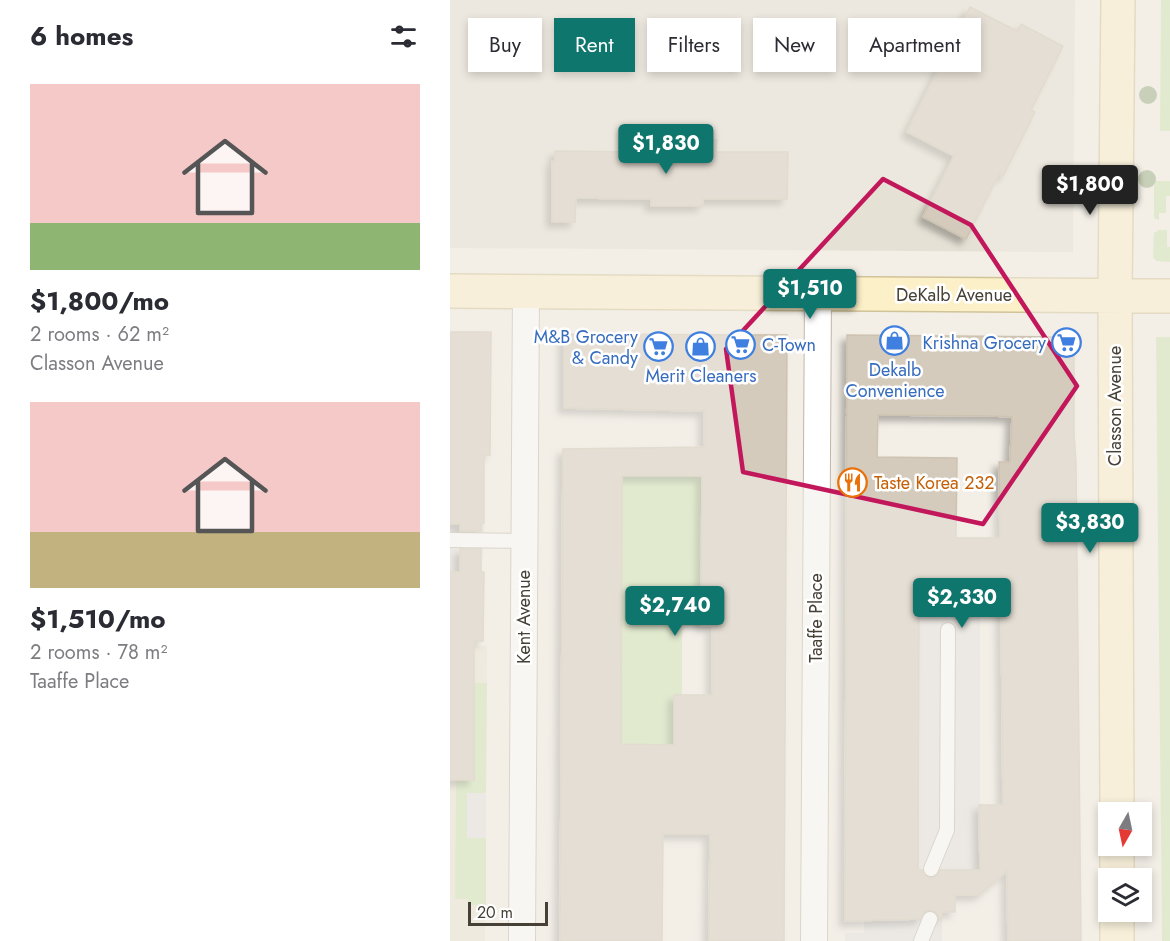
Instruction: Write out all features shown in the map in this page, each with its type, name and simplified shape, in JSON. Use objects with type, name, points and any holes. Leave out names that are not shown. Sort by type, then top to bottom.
[{"type":"street","name":"Classon Avenue","points":[[1117,802],[1115,295],[1118,0]]},
{"type":"street","name":"DeKalb Avenue","points":[[450,291],[1170,296]]},
{"type":"street","name":"Kent Avenue","points":[[522,941],[526,292]]},
{"type":"street","name":"Taaffe Place","points":[[814,941],[818,294]]},
{"type":"street","points":[[1117,922],[1118,941]]},
{"type":"lane","points":[[450,540],[525,541]]},
{"type":"lane","points":[[931,869],[947,830],[948,630]]},
{"type":"lane","points":[[921,941],[930,919]]},
{"type":"highlighted area","points":[[883,179],[971,225],[1077,386],[983,524],[743,472],[726,349]]},
{"type":"shaded area","points":[[450,0],[1075,0],[1073,252],[450,248]]},
{"type":"shaded area","points":[[484,523],[483,558],[460,557],[460,572],[450,572],[450,524]]},
{"type":"shaded area","points":[[919,599],[980,600],[979,870],[918,870]]},
{"type":"shaded area","points":[[450,646],[487,646],[485,941],[450,941]]},
{"type":"shaded area","points":[[467,793],[486,793],[486,838],[467,838]]},
{"type":"shaded area","points":[[942,918],[942,941],[845,941],[845,933],[864,933],[864,920]]},
{"type":"green space","points":[[1161,0],[1170,0],[1170,131],[1160,131]]},
{"type":"green space","points":[[1154,181],[1170,181],[1170,196],[1166,196],[1166,213],[1159,213],[1159,220],[1154,217]]},
{"type":"green space","points":[[1167,230],[1170,262],[1156,261],[1153,257],[1154,233]]},
{"type":"green space","points":[[1156,337],[1170,337],[1170,941],[1162,941]]},
{"type":"green space","points":[[622,476],[702,476],[701,626],[682,626],[682,695],[674,696],[674,745],[621,744]]},
{"type":"green space","points":[[474,683],[487,683],[486,793],[467,793],[467,838],[486,838],[486,905],[468,905],[468,899],[455,899],[456,780],[474,779]]},
{"type":"building","points":[[970,7],[1017,31],[1021,24],[1063,46],[1031,110],[1035,112],[1003,176],[999,174],[966,239],[923,217],[954,156],[907,132],[937,72],[981,72],[981,18],[964,18]]},
{"type":"building","points":[[638,140],[717,140],[716,152],[788,152],[787,199],[703,199],[703,206],[651,206],[651,199],[576,198],[575,222],[552,222],[552,161],[555,161],[555,151],[638,152]]},
{"type":"building","points":[[450,332],[491,332],[490,455],[484,455],[484,523],[481,523],[481,531],[460,531],[460,524],[450,524]]},
{"type":"building","points":[[564,334],[787,335],[784,941],[709,941],[710,834],[663,834],[662,941],[560,941],[563,449],[704,447],[704,411],[564,408]],"holes":[[[622,476],[702,476],[701,626],[712,626],[712,695],[674,695],[674,745],[621,744]]]},
{"type":"building","points":[[847,335],[1074,337],[1081,941],[1008,941],[1007,871],[979,895],[955,895],[955,912],[942,912],[942,918],[929,910],[924,912],[920,919],[845,921]],"holes":[[[878,415],[1012,417],[1010,462],[999,462],[1000,538],[956,538],[957,458],[877,457]],[[919,599],[1001,600],[1003,805],[979,805],[980,870],[940,870],[937,876],[932,878],[924,875],[922,870],[918,870]]]},
{"type":"building","points":[[460,549],[481,549],[481,572],[484,572],[483,641],[474,641],[474,780],[450,780],[450,572],[460,572]]},
{"type":"place","name":"Dekalb Convenience","points":[[895,341]]},
{"type":"place","name":"Krishna Grocery","points":[[1067,343]]},
{"type":"place","name":"C-Town","points":[[741,345]]},
{"type":"place","name":"M&B Grocery & Candy","points":[[659,347]]},
{"type":"place","name":"Merit Cleaners","points":[[701,347]]},
{"type":"place","name":"Taste Korea 232","points":[[853,483]]}]
